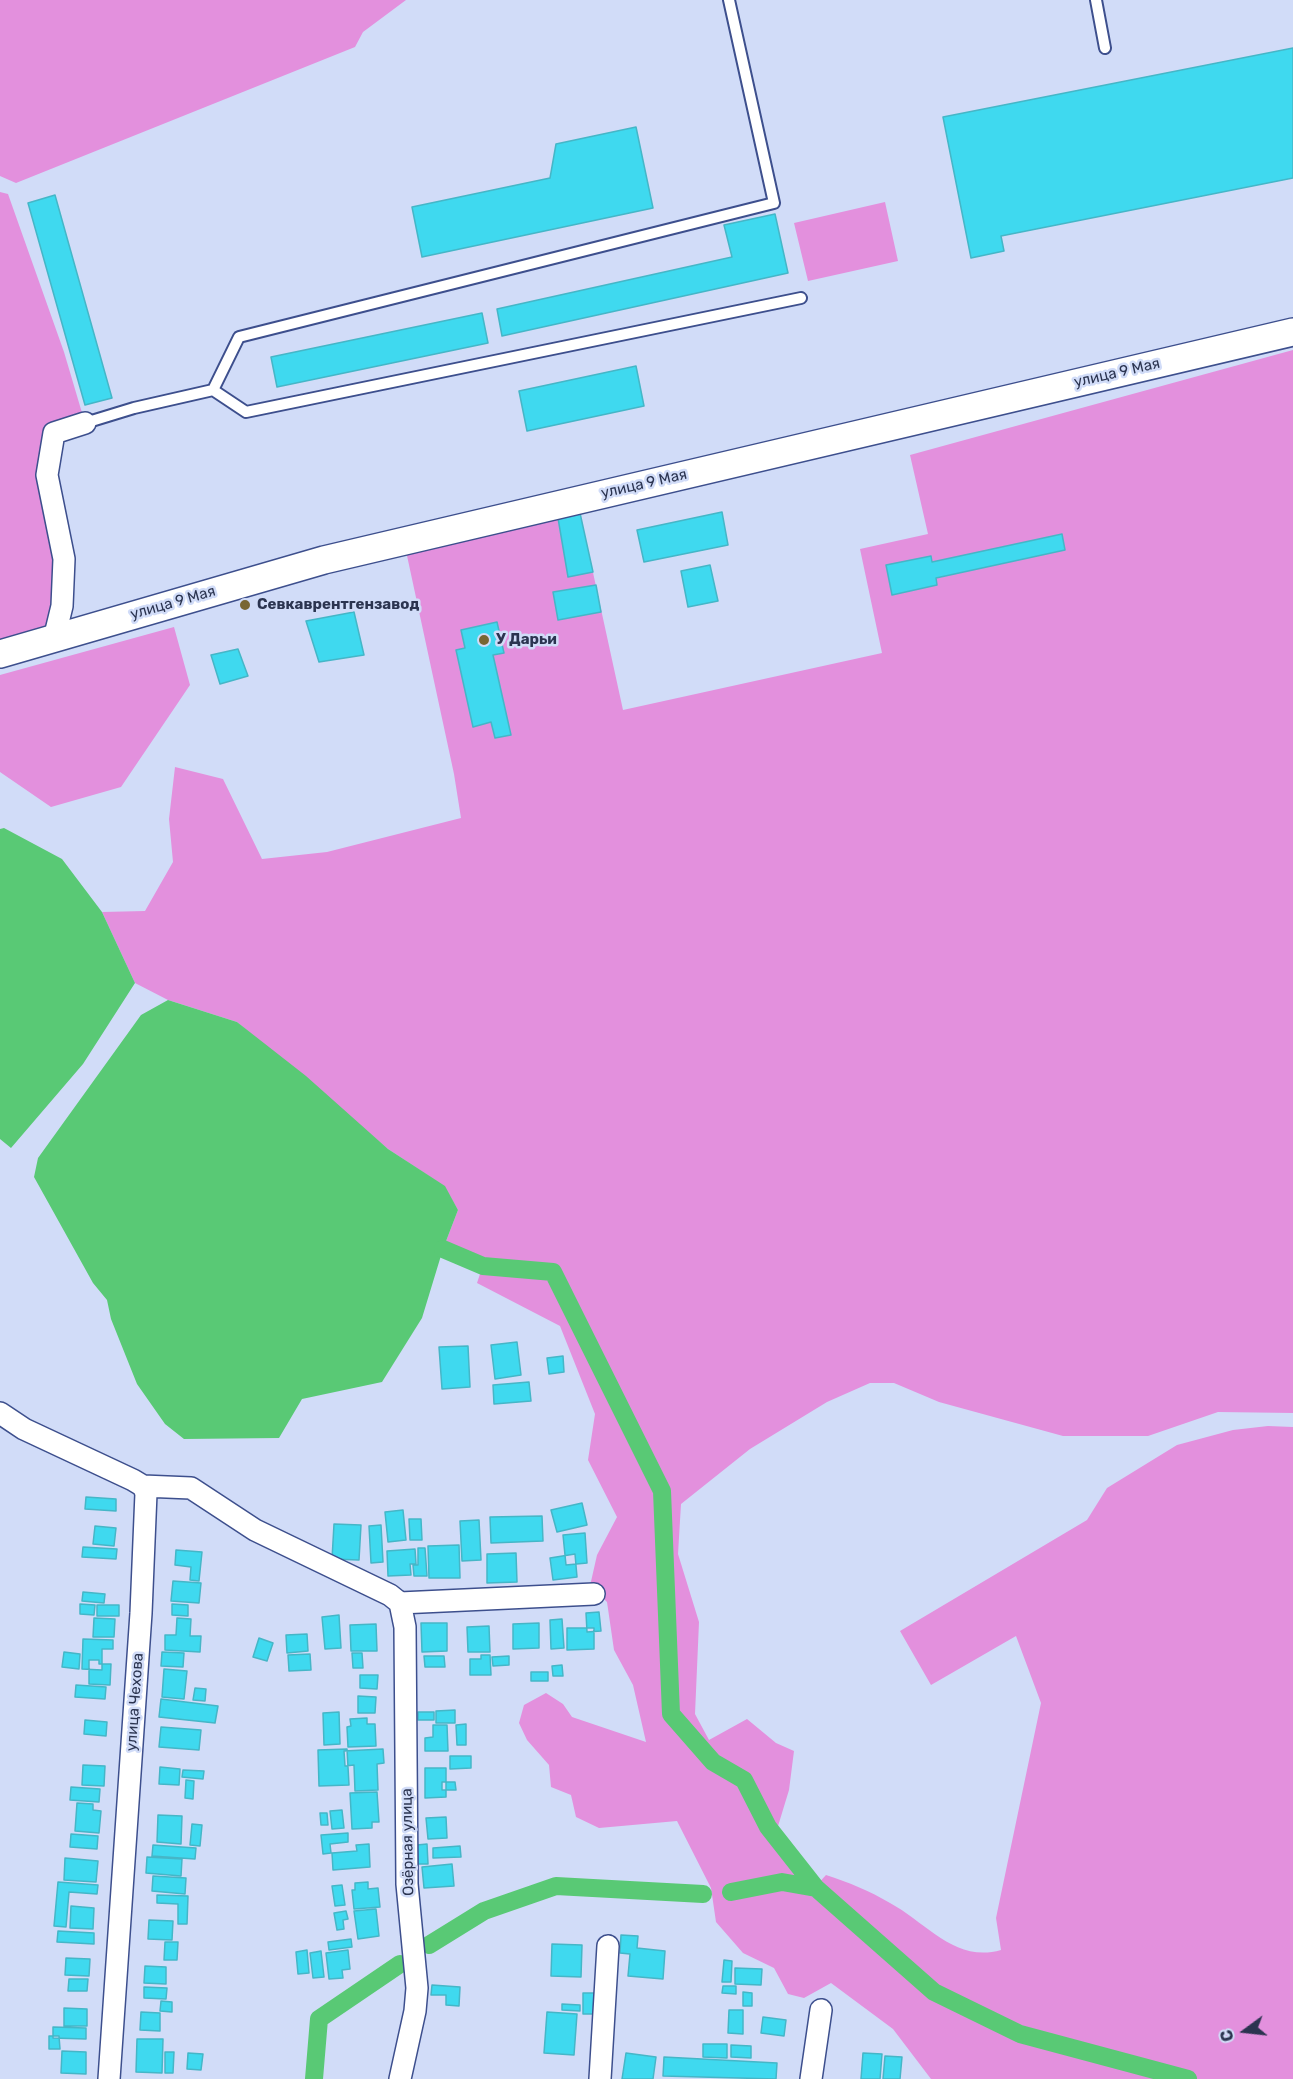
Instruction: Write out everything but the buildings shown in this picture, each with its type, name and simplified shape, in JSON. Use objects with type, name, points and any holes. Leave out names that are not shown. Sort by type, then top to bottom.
[{"type":"street","name":"улица 9 Мая","points":[[0,654],[324,560],[1293,332]]},
{"type":"street","points":[[54,639],[62,606],[64,559],[47,475],[54,433],[85,423]]},
{"type":"street","points":[[0,1413],[24,1429],[68,1448],[143,1486],[191,1488],[255,1530],[390,1595],[400,1603],[594,1594]]},
{"type":"street","name":"улица Чехова","points":[[109,2079],[141,1613],[147,1503],[143,1486]]},
{"type":"street","name":"Озёрная улица","points":[[400,1603],[405,1627],[407,1884],[417,1988],[415,2011],[400,2079]]},
{"type":"street","points":[[600,2079],[608,1946]]},
{"type":"street","points":[[811,2079],[821,2010]]},
{"type":"lane","points":[[213,390],[239,337],[774,203],[729,0]]},
{"type":"lane","points":[[1096,0],[1105,48]]},
{"type":"lane","points":[[85,423],[134,408],[213,390],[246,412],[801,297]]},
{"type":"shaded area","points":[[0,0],[406,0],[363,32],[355,47],[16,183],[0,176]]},
{"type":"shaded area","points":[[0,192],[8,194],[64,352],[85,423],[54,433],[64,559],[54,639],[0,654]]},
{"type":"shaded area","points":[[885,202],[898,261],[808,281],[794,223]]},
{"type":"shaded area","points":[[1293,350],[1293,1413],[1218,1412],[1148,1436],[1063,1436],[939,1402],[894,1383],[870,1383],[827,1402],[750,1449],[681,1504],[678,1554],[699,1622],[695,1714],[709,1740],[747,1719],[776,1743],[794,1751],[789,1790],[775,1836],[815,1887],[826,1875],[851,1884],[904,1911],[955,1946],[985,1953],[1001,1950],[996,1918],[1041,1703],[1016,1636],[931,1685],[900,1631],[1087,1520],[1107,1488],[1177,1445],[1233,1430],[1268,1426],[1293,1427],[1293,2079],[931,2079],[893,2029],[831,1983],[804,1998],[788,1994],[774,1968],[743,1953],[716,1922],[711,1888],[677,1821],[599,1828],[576,1817],[571,1795],[551,1787],[549,1765],[527,1740],[519,1723],[524,1705],[546,1693],[563,1704],[572,1717],[646,1742],[633,1685],[614,1650],[607,1602],[590,1586],[597,1555],[617,1517],[588,1460],[595,1414],[560,1326],[477,1283],[483,1265],[443,1249],[458,1210],[444,1186],[388,1149],[237,1022],[168,1000],[135,983],[102,912],[145,911],[173,862],[169,819],[175,767],[223,779],[262,859],[327,852],[461,818],[454,774],[406,551],[580,513],[623,710],[882,653],[860,549],[928,534],[910,455]]},
{"type":"shaded area","points":[[174,627],[190,685],[121,787],[51,807],[0,772],[0,675]]},
{"type":"shaded area","points":[[4,828],[62,859],[102,912],[135,983],[83,1064],[11,1148],[0,1139],[0,829]]},
{"type":"shaded area","points":[[168,1000],[237,1022],[306,1076],[388,1149],[445,1186],[458,1210],[443,1249],[422,1318],[382,1382],[302,1399],[279,1438],[184,1439],[165,1424],[137,1384],[111,1319],[107,1300],[93,1283],[34,1177],[38,1158],[141,1015]]},
{"type":"waterway","points":[[443,1249],[483,1266],[553,1272],[662,1491],[671,1714],[713,1762],[744,1780],[768,1827],[816,1888],[934,1992],[1020,2034],[1188,2079]]},
{"type":"waterway","points":[[731,1892],[782,1882],[816,1888]]},
{"type":"waterway","points":[[429,1945],[484,1911],[556,1886],[703,1894]]},
{"type":"waterway","points":[[314,2079],[319,2019],[400,1964]]},
{"type":"place","name":"Севкаврентгензавод","points":[[245,605]]},
{"type":"place","name":"У Дарьи","points":[[484,640]]}]
